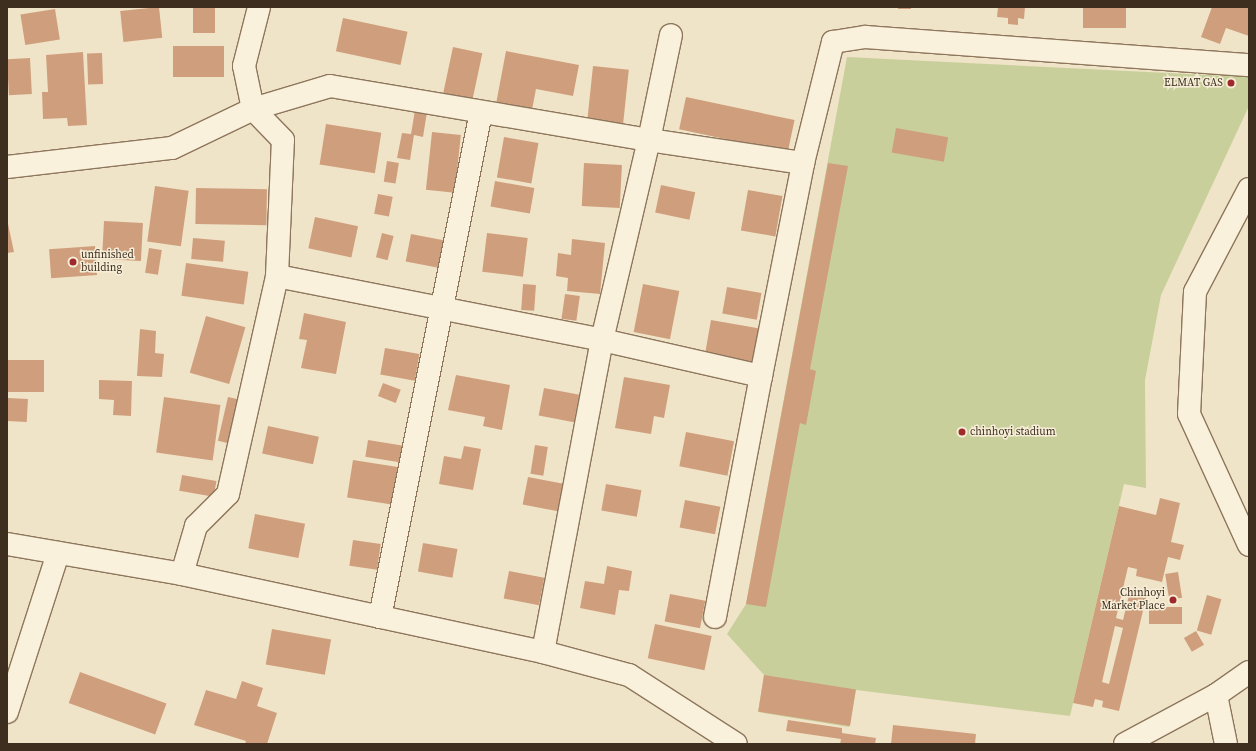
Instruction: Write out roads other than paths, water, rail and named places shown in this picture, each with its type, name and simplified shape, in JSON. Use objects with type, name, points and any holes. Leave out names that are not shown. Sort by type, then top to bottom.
[{"type":"street","points":[[182,574],[196,526],[228,494],[277,276],[283,140],[253,109],[244,66],[259,7]]},
{"type":"street","points":[[543,652],[602,340],[649,140],[671,35]]},
{"type":"street","points":[[715,617],[803,163],[833,42],[866,37],[1249,64]]},
{"type":"street","points":[[7,167],[172,148],[253,109],[330,86],[649,140],[803,163]]},
{"type":"street","points":[[380,617],[481,112]]},
{"type":"street","points":[[1249,189],[1195,292],[1189,414],[1249,545]]},
{"type":"street","points":[[277,276],[602,340],[762,376]]},
{"type":"street","points":[[7,544],[182,574],[543,652],[629,675],[736,744]]},
{"type":"street","points":[[7,712],[58,552]]},
{"type":"street","points":[[1125,744],[1216,695],[1249,672]]},
{"type":"street","points":[[1216,695],[1226,744]]},
{"type":"place","name":"ELMAT GAS","points":[[1231,83]]},
{"type":"place","name":"unfinished building","points":[[73,262]]},
{"type":"place","name":"chinhoyi stadium","points":[[962,432]]},
{"type":"place","name":"Chinhoyi Market Place","points":[[1173,600]]}]
